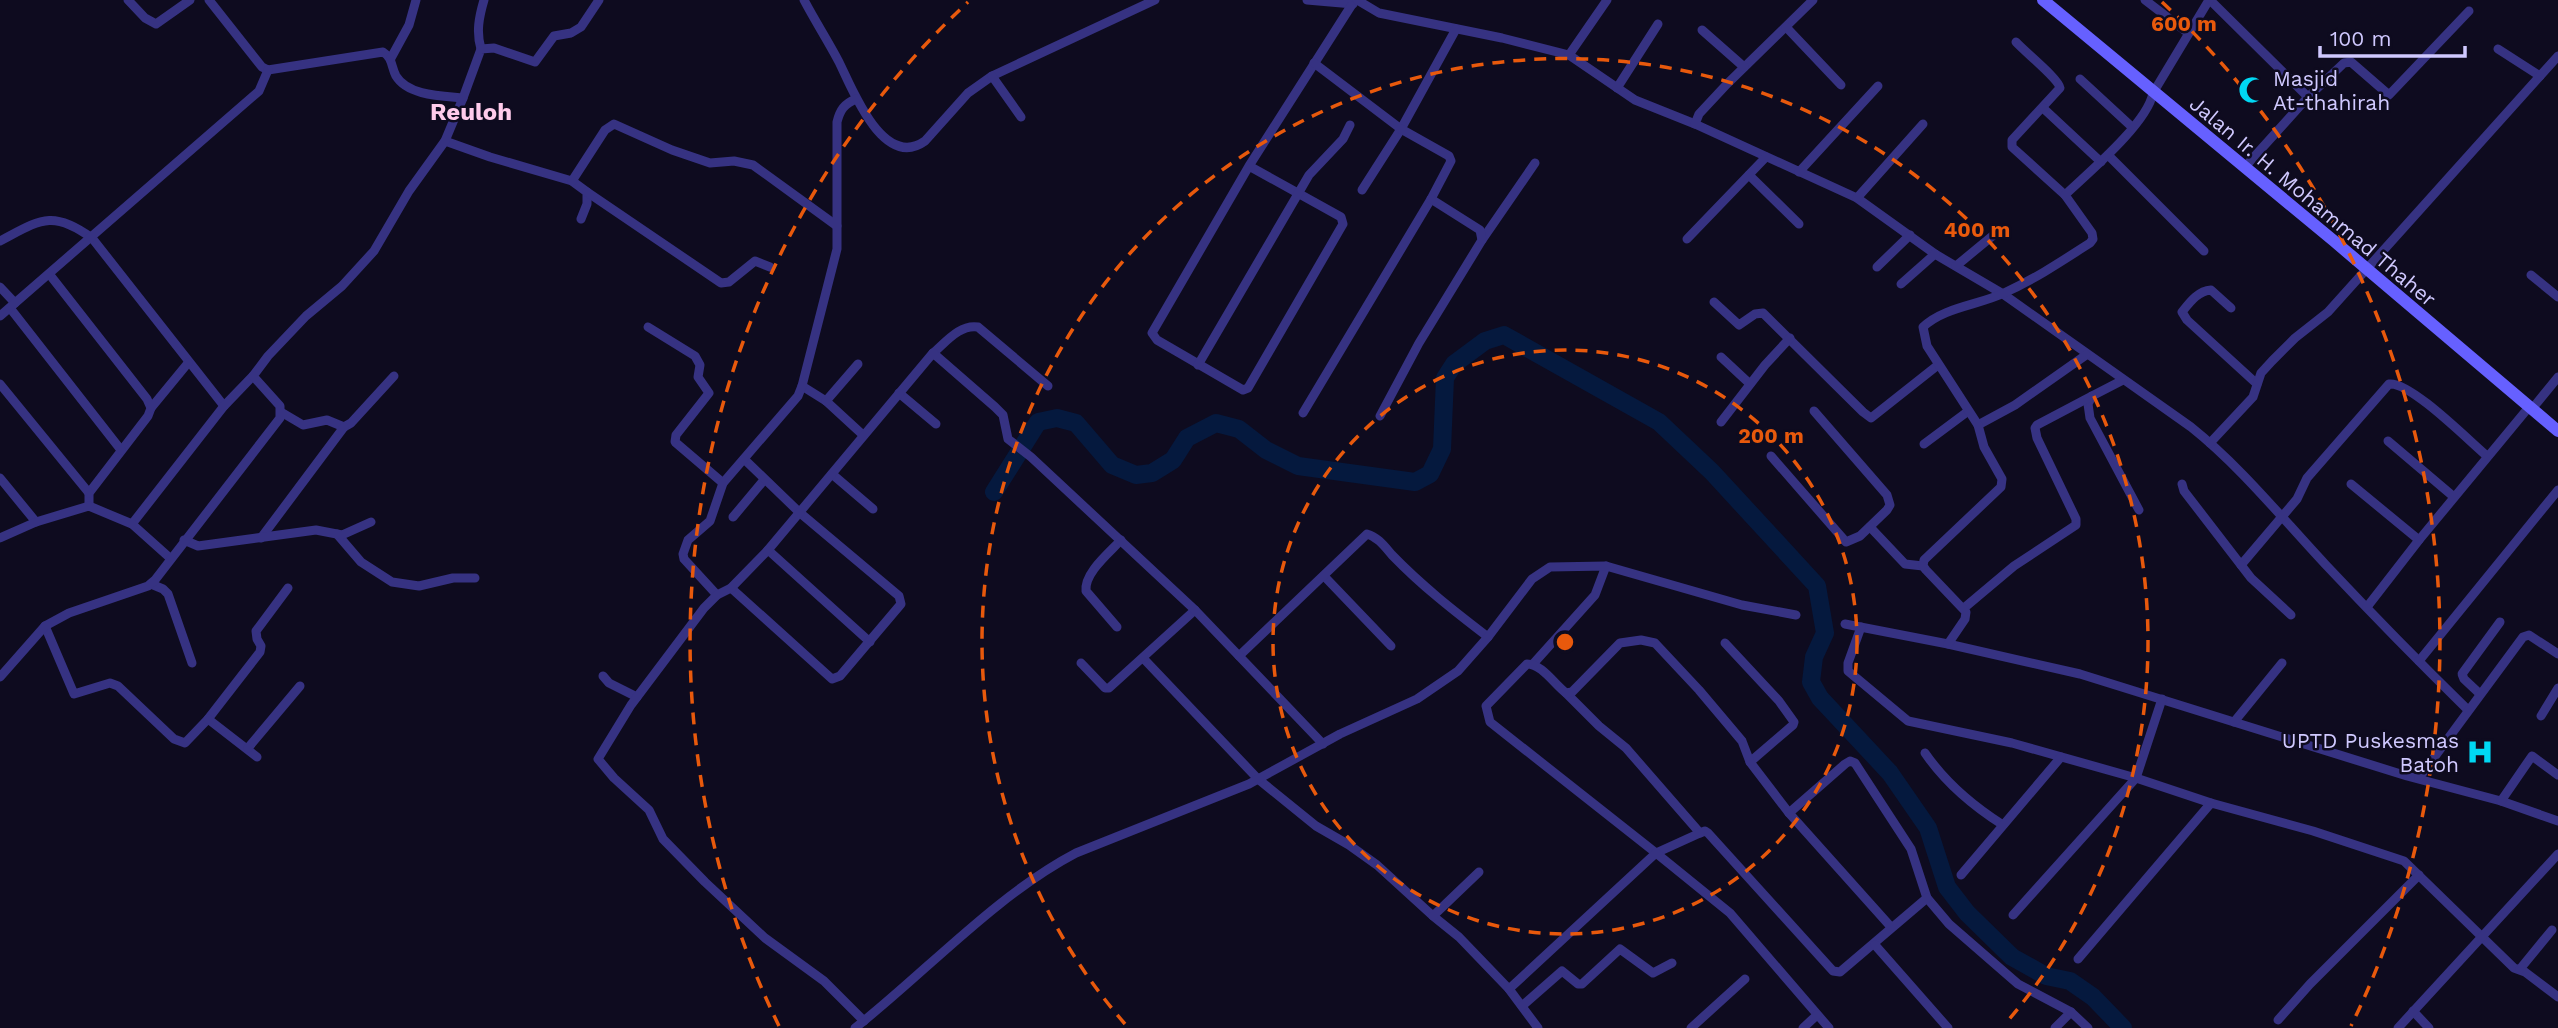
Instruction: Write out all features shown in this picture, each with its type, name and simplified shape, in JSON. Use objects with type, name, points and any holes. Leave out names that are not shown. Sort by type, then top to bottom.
[{"type":"main road","name":"Jalan Ir. H. Mohammad Thaher","points":[[2043,0],[2558,430]]},
{"type":"street","points":[[128,0],[145,18],[156,24],[190,0]]},
{"type":"street","points":[[209,0],[262,67],[268,70],[383,52],[391,58],[397,77],[404,83],[419,91],[463,99]]},
{"type":"street","points":[[391,58],[409,25],[416,0]]},
{"type":"street","points":[[132,524],[224,406],[277,346],[306,316],[342,286],[374,251],[409,191],[445,141],[481,49],[478,37],[484,0]]},
{"type":"street","points":[[481,49],[494,48],[535,62],[554,36],[571,33],[581,27],[599,0]]},
{"type":"street","points":[[804,0],[873,127],[888,140],[907,147],[917,146],[968,93],[992,76],[1155,0]]},
{"type":"street","points":[[1307,0],[1355,2],[1379,13],[1502,38],[1569,55],[1635,100],[1695,124],[1857,198],[1935,254],[2003,294],[2210,443],[2468,709]]},
{"type":"street","points":[[1569,55],[1606,0]]},
{"type":"street","points":[[1695,124],[1699,114],[1814,0]]},
{"type":"street","points":[[2145,0],[2188,33]]},
{"type":"street","points":[[2065,195],[2108,155],[2149,105],[2153,93],[2209,0],[2308,97]]},
{"type":"street","points":[[1249,166],[1341,218],[1343,224],[1248,388],[1243,390],[1237,389],[1157,340],[1152,333],[1249,166],[1355,2]]},
{"type":"street","points":[[2244,168],[2308,97],[2347,62],[2351,62],[2389,95],[2469,11]]},
{"type":"street","points":[[1617,88],[1658,24]]},
{"type":"street","points":[[1786,27],[1842,85]]},
{"type":"street","points":[[1362,190],[1401,129],[1456,29]]},
{"type":"street","points":[[1702,30],[1745,67]]},
{"type":"street","points":[[1923,566],[1928,555],[2003,484],[2003,479],[1984,447],[1978,425],[1938,365],[1922,331],[1926,324],[1941,316],[2003,294],[2044,273],[2094,239],[2065,195],[2011,144],[2058,93],[2060,83],[2015,41]]},
{"type":"street","points":[[2498,49],[2540,76]]},
{"type":"street","points":[[2210,443],[2253,397],[2261,373],[2295,338],[2328,312],[2558,56]]},
{"type":"street","points":[[1303,413],[1431,199],[1451,159],[1401,129],[1314,63]]},
{"type":"street","points":[[0,316],[259,91],[268,70]]},
{"type":"street","points":[[992,76],[1021,117]]},
{"type":"street","points":[[2080,79],[2132,127]]},
{"type":"street","points":[[1799,172],[1878,86]]},
{"type":"street","points":[[717,595],[682,554],[688,540],[710,521],[723,483],[798,396],[802,386],[837,249],[839,111],[856,99]]},
{"type":"street","points":[[2043,108],[2101,162]]},
{"type":"street","points":[[572,181],[605,130],[614,124],[672,150],[710,163],[734,161],[753,164],[837,226]]},
{"type":"street","points":[[1857,198],[1923,124]]},
{"type":"street","points":[[1198,365],[1315,167],[1343,139],[1350,125]]},
{"type":"street","points":[[445,141],[572,181],[721,283],[729,282],[755,261],[770,267]]},
{"type":"street","points":[[2108,155],[2204,251]]},
{"type":"street","points":[[1687,239],[1766,157]]},
{"type":"street","points":[[1380,416],[1419,343],[1482,240],[1535,163]]},
{"type":"street","points":[[1749,176],[1799,224]]},
{"type":"street","points":[[581,219],[587,204],[587,192]]},
{"type":"street","points":[[1431,199],[1476,227],[1482,234],[1482,240]]},
{"type":"street","points":[[0,241],[33,223],[50,219],[73,224],[92,238],[224,406]]},
{"type":"street","points":[[1956,266],[1996,233]]},
{"type":"street","points":[[1877,267],[1910,235]]},
{"type":"street","points":[[1901,284],[1935,254]]},
{"type":"street","points":[[50,275],[147,399],[151,408]]},
{"type":"street","points":[[2531,275],[2558,297]]},
{"type":"street","points":[[0,287],[121,450]]},
{"type":"street","points":[[2231,309],[2211,290],[2203,291],[2182,313],[2256,384]]},
{"type":"street","points":[[1714,302],[1739,325],[1755,314],[1763,313],[1871,418],[1938,365]]},
{"type":"street","points":[[863,1021],[824,981],[765,938],[729,906],[663,839],[649,810],[599,762],[601,751],[634,701],[704,608],[717,595],[731,588],[768,550],[933,353],[958,331],[970,326],[978,327],[1048,386]]},
{"type":"street","points":[[648,327],[695,356],[700,365],[698,377],[709,393],[676,435],[675,442],[723,483]]},
{"type":"street","points":[[1721,422],[1790,338]]},
{"type":"street","points":[[933,353],[1003,415],[1006,435],[1011,443],[1121,540],[1195,610],[1323,744]]},
{"type":"street","points":[[1978,425],[2015,405],[2086,355]]},
{"type":"street","points":[[1721,357],[1750,384]]},
{"type":"street","points":[[89,506],[89,493],[148,416],[151,408],[188,363]]},
{"type":"street","points":[[826,401],[858,364]]},
{"type":"street","points":[[0,677],[45,626],[69,613],[153,582],[280,418],[280,406],[253,376]]},
{"type":"street","points":[[261,537],[344,427],[351,423],[394,376]]},
{"type":"street","points":[[2367,607],[2487,456],[2558,377]]},
{"type":"street","points":[[1964,608],[2014,566],[2076,525],[2076,519],[2037,438],[2037,425],[2123,380]]},
{"type":"street","points":[[2241,565],[2297,499],[2307,478],[2386,387],[2393,383],[2427,403],[2487,456]]},
{"type":"street","points":[[0,384],[89,493]]},
{"type":"street","points":[[802,386],[826,401],[863,435]]},
{"type":"street","points":[[900,393],[936,424]]},
{"type":"street","points":[[2092,396],[2088,404],[2090,418],[2139,510]]},
{"type":"street","points":[[1771,456],[1846,542],[1852,541],[1870,527],[1887,510],[1890,500],[1814,411]]},
{"type":"street","points":[[281,412],[303,425],[327,420],[344,427]]},
{"type":"street","points":[[1924,444],[1967,412]]},
{"type":"street","points":[[2388,441],[2454,497]]},
{"type":"street","points":[[731,588],[832,679],[840,676],[896,612],[902,600],[799,512],[744,459]]},
{"type":"street","points":[[832,474],[873,509]]},
{"type":"street","points":[[0,478],[36,522]]},
{"type":"street","points":[[733,517],[764,480]]},
{"type":"street","points":[[2182,484],[2184,491],[2251,578],[2291,615]]},
{"type":"street","points":[[2351,484],[2419,540]]},
{"type":"street","points":[[2419,661],[2558,490]]},
{"type":"street","points":[[0,538],[36,522],[89,506],[132,524],[170,558]]},
{"type":"street","points":[[184,540],[198,546],[316,530],[348,533],[371,522]]},
{"type":"street","points":[[1870,527],[1905,564],[1923,566],[1964,608],[1966,616],[1948,644]]},
{"type":"street","points":[[337,534],[361,562],[392,582],[419,586],[453,578],[475,578]]},
{"type":"street","points":[[1239,656],[1367,534],[1373,536],[1437,599],[1488,637]]},
{"type":"street","points":[[1117,627],[1086,591],[1085,586],[1089,576],[1121,540]]},
{"type":"street","points":[[768,550],[870,642]]},
{"type":"street","points":[[855,1028],[949,947],[1055,863],[1258,779],[1417,699],[1441,684],[1458,671],[1540,572],[1550,567],[1606,566],[1731,602],[1796,615]]},
{"type":"street","points":[[1606,566],[1595,595],[1533,664],[1523,667],[1486,706],[1488,719],[1730,913],[1829,1028]]},
{"type":"street","points":[[1324,576],[1391,646]]},
{"type":"street","points":[[153,582],[168,594],[192,663]]},
{"type":"street","points":[[45,626],[74,694],[110,683],[118,686],[174,739],[185,743],[208,719],[260,652],[261,646],[256,631],[288,588]]},
{"type":"street","points":[[1081,663],[1107,689],[1195,610]]},
{"type":"street","points":[[2480,694],[2462,674],[2500,622]]},
{"type":"street","points":[[1845,624],[2080,674],[2501,801],[2558,821]]},
{"type":"street","points":[[1861,627],[1848,663],[1848,671],[1908,721],[2012,743],[2313,831],[2404,861],[2514,968],[2520,969],[2558,997]]},
{"type":"street","points":[[2419,778],[2468,709],[2526,635],[2558,654]]},
{"type":"street","points":[[1566,692],[1578,688],[1620,643],[1641,640],[1655,643],[1742,741],[1750,762],[1789,813],[1891,927]]},
{"type":"street","points":[[1726,643],[1779,701],[1794,722],[1750,762]]},
{"type":"street","points":[[1143,658],[1258,779],[1316,826],[1377,864],[1459,937],[1509,989],[1538,1028]]},
{"type":"street","points":[[2234,722],[2282,663]]},
{"type":"street","points":[[1533,664],[1626,748],[1700,833]]},
{"type":"street","points":[[603,676],[634,701]]},
{"type":"street","points":[[248,748],[300,686]]},
{"type":"street","points":[[2541,716],[2558,688]]},
{"type":"street","points":[[2013,915],[2136,778],[2162,699]]},
{"type":"street","points":[[208,719],[257,757]]},
{"type":"street","points":[[1926,753],[1936,769],[1979,810],[2003,825]]},
{"type":"street","points":[[2501,801],[2532,756],[2558,775]]},
{"type":"street","points":[[1961,875],[2061,757]]},
{"type":"street","points":[[1789,813],[1844,764],[1850,761],[1855,763],[1911,849],[1927,898],[1963,938],[2018,984],[2071,1012],[2088,1028]]},
{"type":"street","points":[[2078,959],[2211,803]]},
{"type":"street","points":[[1509,989],[1656,853],[1705,831],[1833,971],[1840,972],[1875,945],[1891,927],[1927,898]]},
{"type":"street","points":[[2398,1028],[2558,854]]},
{"type":"street","points":[[1433,916],[1479,872]]},
{"type":"street","points":[[2278,1020],[2419,874]]},
{"type":"street","points":[[2520,969],[2552,930]]},
{"type":"street","points":[[1875,945],[1948,1028]]},
{"type":"street","points":[[1522,1006],[1563,971],[1578,984],[1582,984],[1620,949],[1653,973],[1672,963]]},
{"type":"street","points":[[1691,1028],[1745,979]]},
{"type":"street","points":[[2413,1011],[2429,1028]]},
{"type":"street","points":[[2055,1028],[2071,1012]]},
{"type":"street","points":[[1802,1028],[1817,1015]]},
{"type":"waterway","points":[[994,492],[1038,422],[1057,418],[1076,423],[1112,465],[1136,475],[1152,473],[1173,460],[1187,438],[1216,423],[1239,429],[1266,450],[1298,466],[1415,482],[1430,474],[1442,449],[1445,378],[1454,364],[1485,341],[1504,335],[1659,422],[1712,472],[1817,586],[1825,633],[1814,657],[1811,682],[1820,698],[1890,773],[1928,828],[1947,887],[1967,913],[2012,957],[2046,976],[2070,981],[2093,997],[2123,1028]]},
{"type":"place","name":"Masjid At-thahirah","points":[[2252,90]]},
{"type":"place","name":"UPTD Puskesmas Batoh","points":[[2480,752]]},
{"type":"district","name":"Reuloh","points":[[471,112]]}]
